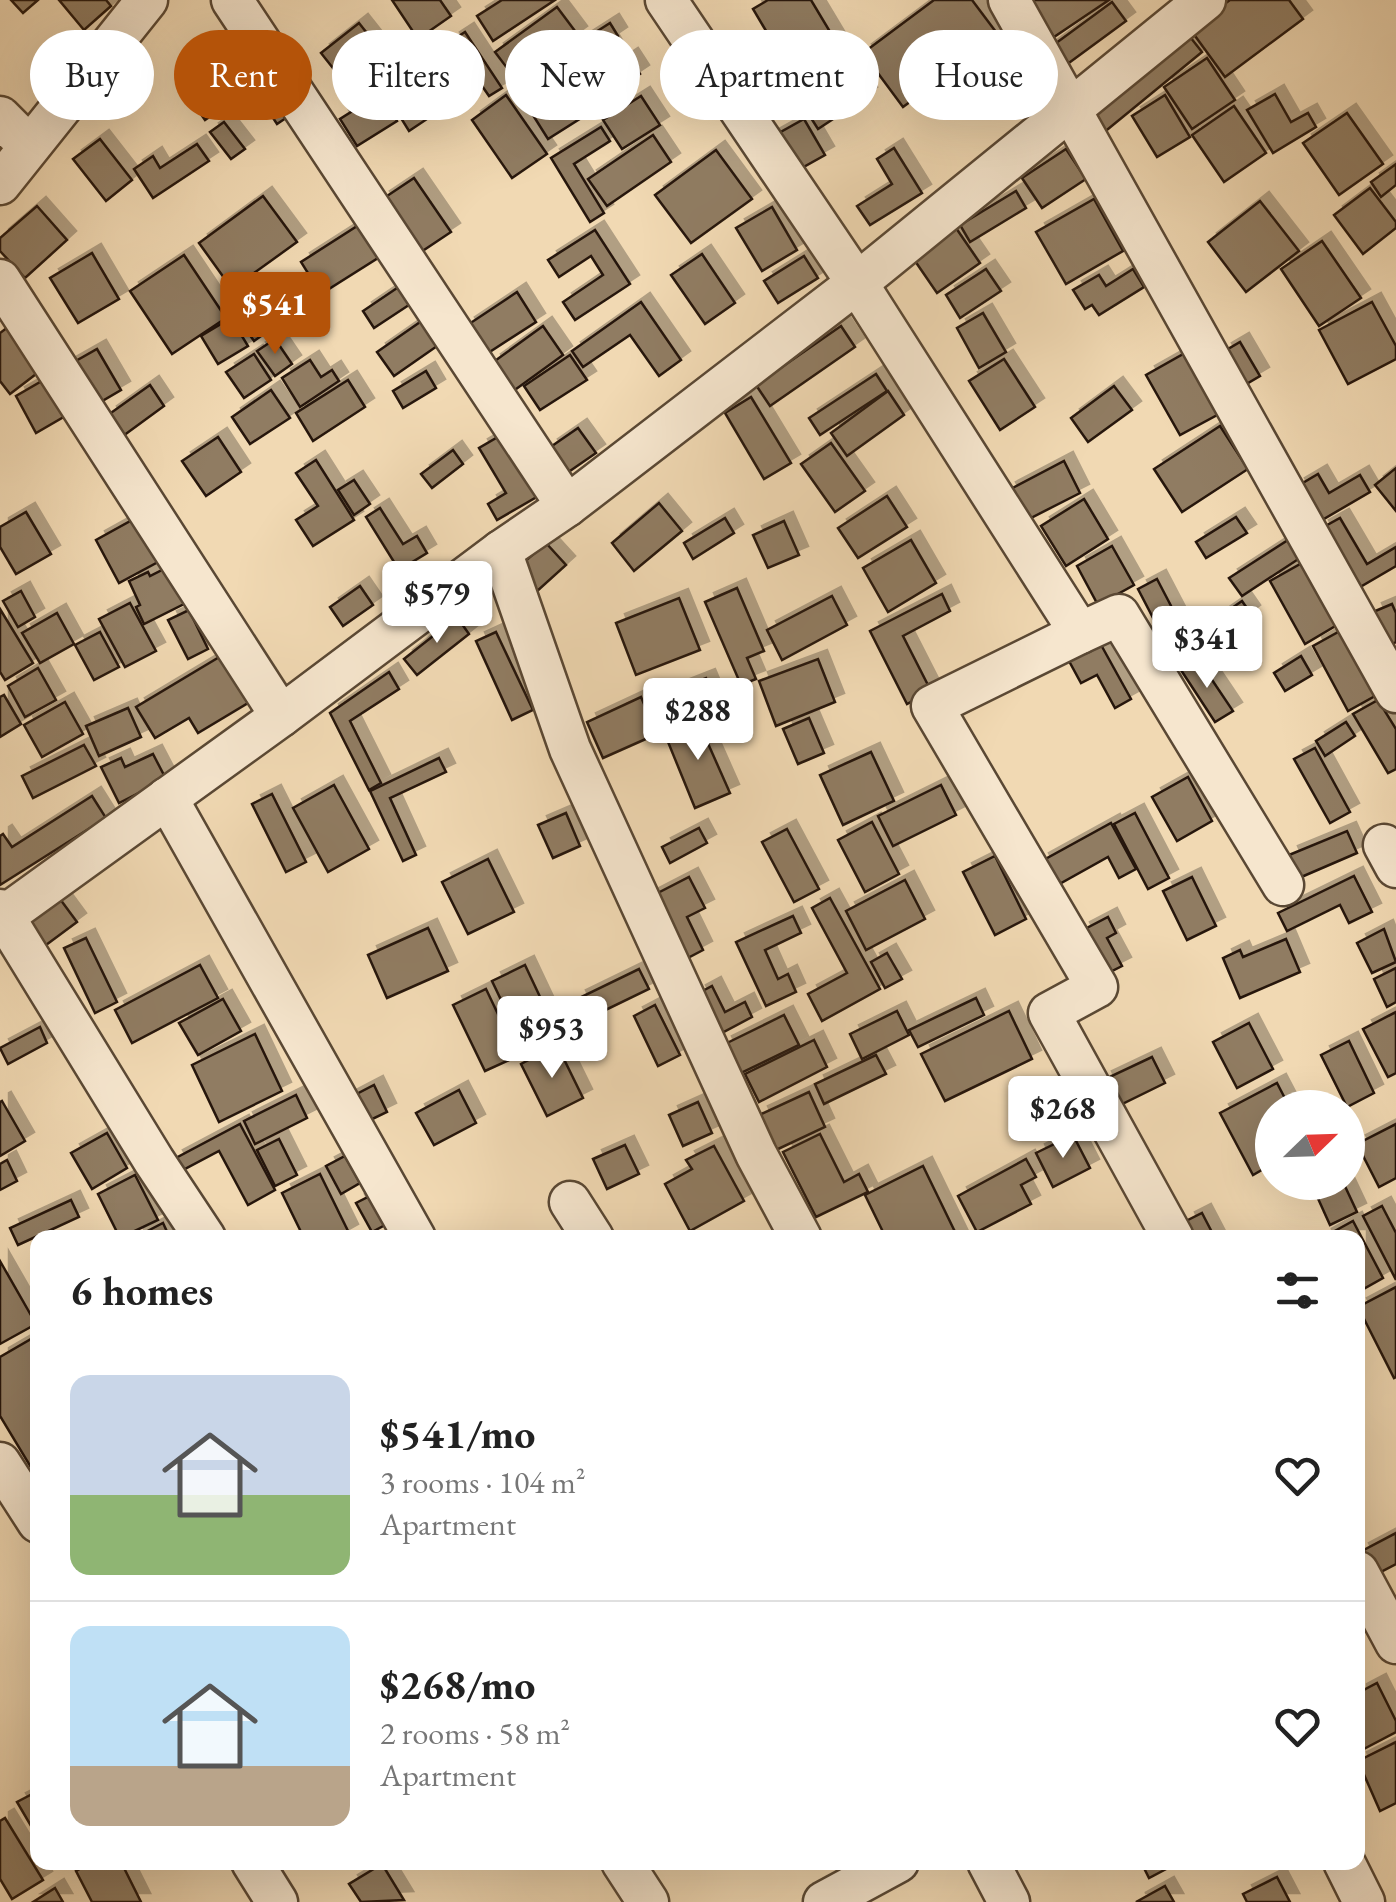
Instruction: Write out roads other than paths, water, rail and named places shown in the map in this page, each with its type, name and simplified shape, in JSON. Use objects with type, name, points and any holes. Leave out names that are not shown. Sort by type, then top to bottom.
[{"type":"street","points":[[0,184],[147,0]]},
{"type":"street","points":[[232,0],[567,506]]},
{"type":"street","points":[[666,0],[857,284],[1080,634]]},
{"type":"street","points":[[1010,0],[1396,692]]},
{"type":"street","points":[[200,1230],[1,915],[567,506],[857,284],[1205,0]]},
{"type":"street","points":[[0,116],[28,145]]},
{"type":"street","points":[[0,280],[281,716]]},
{"type":"street","points":[[501,550],[570,749],[756,1154],[797,1230]]},
{"type":"street","points":[[1168,1230],[1048,1013],[1098,987],[932,706],[1119,614],[1283,885]]},
{"type":"street","points":[[167,798],[410,1230]]},
{"type":"street","points":[[570,1202],[588,1230]]},
{"type":"street","points":[[0,1462],[30,1509]]},
{"type":"street","points":[[1372,1597],[1396,1643]]},
{"type":"street","points":[[257,1870],[277,1902]]},
{"type":"street","points":[[627,1870],[648,1902]]},
{"type":"street","points":[[824,1902],[883,1870]]},
{"type":"street","points":[[992,1870],[1009,1902]]},
{"type":"street","points":[[1348,1870],[1364,1902]]}]
